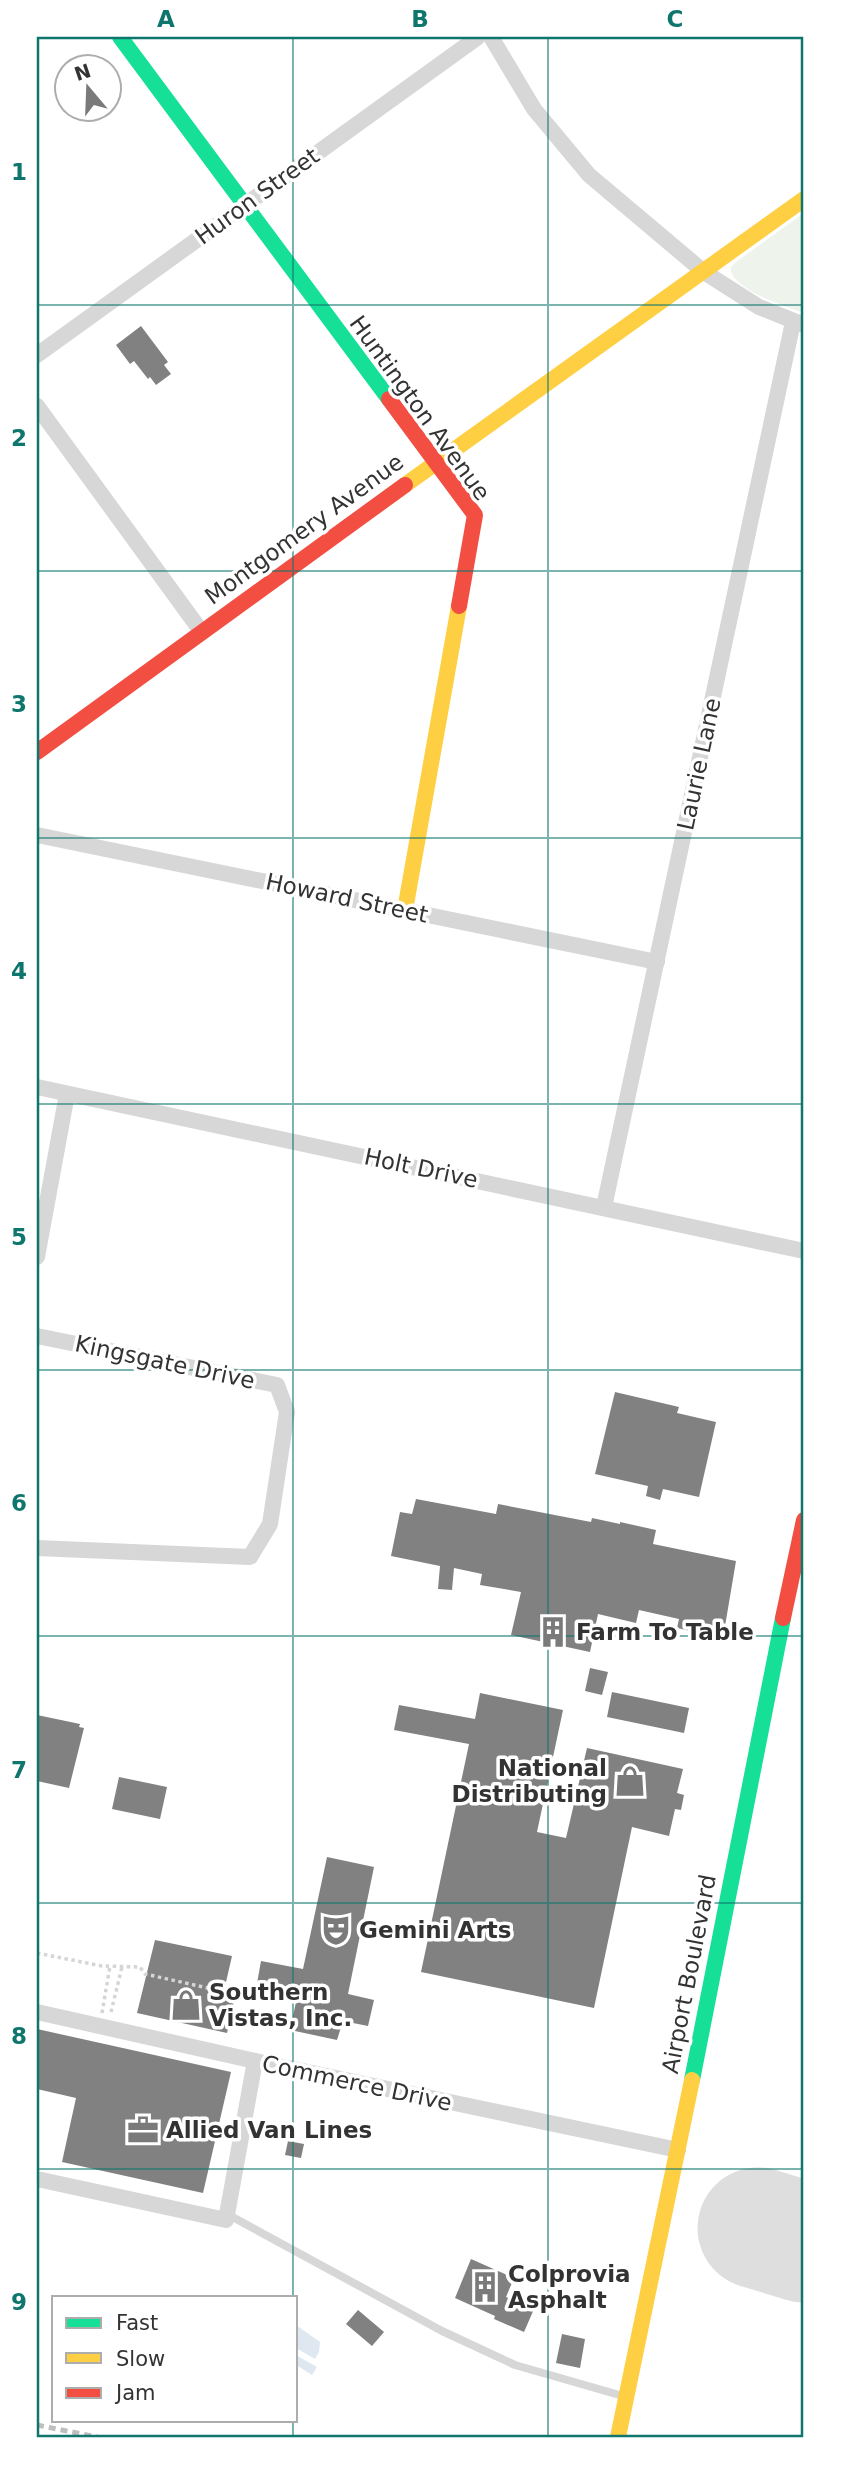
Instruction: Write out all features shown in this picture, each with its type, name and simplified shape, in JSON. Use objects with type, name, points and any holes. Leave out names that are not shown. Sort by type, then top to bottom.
[{"type":"street","name":"Huntington Avenue","points":[[120,37],[475,515],[405,910]]},
{"type":"street","name":"Huron Street","points":[[37,355],[478,37]]},
{"type":"street","points":[[491,37],[534,109],[589,175],[704,272],[759,307],[799,323]]},
{"type":"street","name":"Montgomery Avenue","points":[[37,752],[804,198]]},
{"type":"street","name":"Laurie Lane","points":[[604,1207],[799,323]]},
{"type":"street","points":[[37,406],[201,631]]},
{"type":"street","name":"Howard Street","points":[[37,835],[657,962]]},
{"type":"street","name":"Holt Drive","points":[[37,1087],[804,1251]]},
{"type":"street","points":[[37,1257],[67,1094]]},
{"type":"street","name":"Kingsgate Drive","points":[[37,1336],[277,1385],[287,1412],[270,1524],[250,1558],[37,1548]]},
{"type":"street","name":"Airport Boulevard","points":[[618,2437],[678,2150],[752,1767],[802,1546],[804,1520]]},
{"type":"street","name":"Commerce Drive","points":[[37,2012],[255,2062],[678,2150]]},
{"type":"street","points":[[37,2179],[226,2217],[255,2062]]},
{"type":"lane","points":[[226,2217],[442,2331],[515,2365],[626,2396]]},
{"type":"path","points":[[37,1953],[110,1966],[140,1968],[145,1974],[244,1996]]},
{"type":"path","points":[[103,2027],[110,1966]]},
{"type":"path","points":[[103,2027],[122,1967]]},
{"type":"path","points":[[107,1983],[117,1985]]},
{"type":"shaded area","points":[[804,213],[804,313],[743,286],[731,272],[731,267]]},
{"type":"shaded area","points":[[298,2326],[320,2342],[315,2359],[298,2349]]},
{"type":"shaded area","points":[[298,2356],[317,2367],[312,2375],[298,2366]]},
{"type":"building","points":[[141,326],[168,362],[164,365],[171,374],[156,385],[134,361],[130,364],[116,345]]},
{"type":"building","points":[[615,1392],[679,1407],[677,1413],[716,1422],[699,1497],[663,1489],[660,1500],[646,1496],[648,1486],[595,1474]]},
{"type":"building","points":[[416,1499],[496,1514],[498,1504],[591,1522],[592,1518],[620,1522],[656,1530],[653,1544],[736,1561],[723,1638],[677,1628],[679,1619],[639,1610],[636,1623],[598,1614],[590,1652],[511,1635],[521,1592],[480,1585],[482,1574],[454,1568],[452,1590],[438,1589],[440,1566],[391,1556],[400,1512],[412,1514]]},
{"type":"building","points":[[590,1668],[608,1672],[602,1695],[585,1691]]},
{"type":"building","points":[[612,1692],[689,1708],[684,1733],[607,1717]]},
{"type":"building","points":[[480,1693],[563,1710],[537,1832],[566,1838],[587,1748],[683,1769],[677,1793],[684,1795],[681,1810],[675,1809],[669,1836],[632,1827],[594,2008],[421,1972],[469,1744],[394,1730],[399,1705],[475,1719]]},
{"type":"building","points":[[37,1715],[80,1724],[79,1727],[84,1728],[69,1788],[37,1781]]},
{"type":"building","points":[[119,1777],[167,1787],[160,1819],[112,1809]]},
{"type":"building","name":"Gemini Arts","points":[[327,1857],[374,1867],[348,1994],[374,2000],[368,2026],[343,2021],[337,2040],[295,2031],[295,2027],[291,2026],[297,1997],[256,1989],[261,1961],[303,1969]]},
{"type":"building","points":[[155,1940],[232,1956],[223,1995],[235,1997],[227,2033],[137,2013]]},
{"type":"building","name":"Allied Van Lines","points":[[37,2029],[231,2072],[203,2193],[62,2162],[76,2098],[37,2089]]},
{"type":"building","points":[[288,2141],[304,2144],[301,2158],[285,2155]]},
{"type":"building","name":"Colprovia Asphalt","points":[[471,2259],[514,2278],[506,2297],[534,2309],[524,2332],[455,2298]]},
{"type":"building","points":[[358,2310],[384,2332],[372,2346],[346,2324]]},
{"type":"building","name":"Colprovia Asphalt","points":[[562,2334],[585,2339],[580,2368],[556,2363]]},
{"type":"runway","points":[[758,2228],[804,2242]]},
{"type":"railway","points":[[37,2425],[97,2437]]},
{"type":"traffic: fast","points":[[120,37],[389,399]]},
{"type":"traffic: fast","points":[[692,2080],[783,1618]]},
{"type":"traffic: slow","points":[[405,485],[804,199]]},
{"type":"traffic: slow","points":[[405,910],[459,606]]},
{"type":"traffic: slow","points":[[618,2437],[692,2080]]},
{"type":"traffic: jam","points":[[389,399],[475,515],[459,606]]},
{"type":"traffic: jam","points":[[37,752],[405,485]]},
{"type":"traffic: jam","points":[[783,1618],[804,1520]]},
{"type":"place","name":"Farm To Table","points":[[553,1632]]},
{"type":"place","name":"National Distributing","points":[[630,1781]]},
{"type":"place","name":"Gemini Arts","points":[[336,1930]]},
{"type":"place","name":"Southern Vistas, Inc.","points":[[186,2005]]},
{"type":"place","name":"Allied Van Lines","points":[[143,2130]]},
{"type":"place","name":"Colprovia Asphalt","points":[[485,2287]]}]
